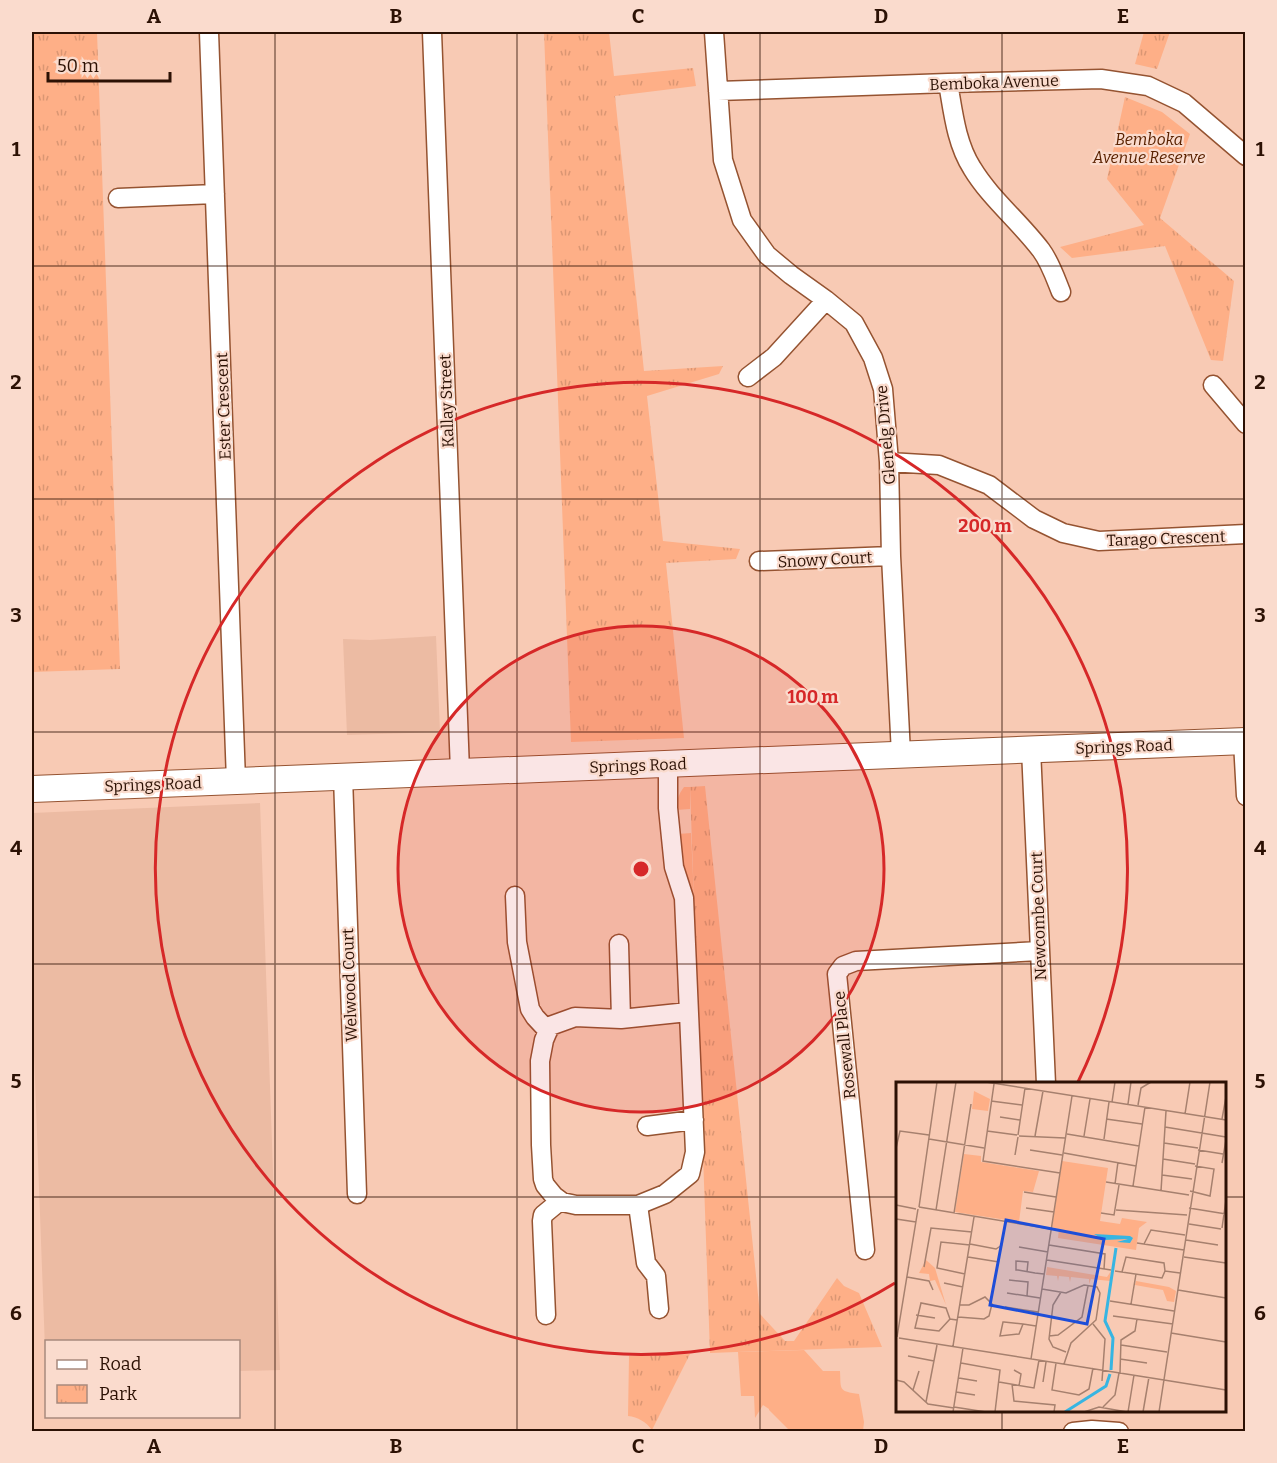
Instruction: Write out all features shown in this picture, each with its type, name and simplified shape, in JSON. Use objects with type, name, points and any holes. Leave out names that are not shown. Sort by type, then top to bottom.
[{"type":"main road","name":"Springs Road","points":[[32,789],[1244,742]]},
{"type":"street","name":"Ester Crescent","points":[[209,32],[236,781]]},
{"type":"street","name":"Kallay Street","points":[[432,32],[460,771]]},
{"type":"street","name":"Glenelg Drive","points":[[714,32],[723,160],[742,220],[767,255],[854,323],[873,358],[884,390],[901,754]]},
{"type":"street","name":"Bemboka Avenue","points":[[718,92],[1101,79],[1148,86],[1184,103],[1245,156]]},
{"type":"street","points":[[948,83],[964,153],[971,166],[992,195],[1041,250],[1061,291]]},
{"type":"street","points":[[118,198],[215,194]]},
{"type":"street","points":[[748,377],[774,357],[826,300]]},
{"type":"street","points":[[1213,384],[1245,424]]},
{"type":"street","name":"Tarago Crescent","points":[[889,462],[939,465],[989,485],[1034,519],[1064,533],[1099,541],[1245,534]]},
{"type":"street","name":"Snowy Court","points":[[759,561],[891,556]]},
{"type":"street","points":[[1244,742],[1245,796]]},
{"type":"street","name":"Newcombe Court","points":[[1031,749],[1046,1082]]},
{"type":"street","points":[[668,763],[668,808],[674,867],[684,898],[695,1152],[690,1174],[665,1194],[638,1205],[576,1205],[560,1201],[545,1185],[541,1149],[540,1061],[550,1026],[575,1017],[621,1019],[688,1012]]},
{"type":"street","name":"Welwood Court","points":[[343,776],[357,1194]]},
{"type":"street","points":[[515,896],[517,942],[530,1009],[548,1031]]},
{"type":"street","points":[[619,944],[621,1019]]},
{"type":"street","name":"Rosewall Place","points":[[865,1250],[837,974],[843,966],[856,961],[1039,951]]},
{"type":"street","points":[[647,1126],[694,1120]]},
{"type":"street","points":[[546,1315],[542,1221],[543,1215],[560,1201]]},
{"type":"street","points":[[638,1205],[646,1263],[656,1276],[659,1309]]},
{"type":"street","points":[[1073,1431],[1119,1431]]},
{"type":"shaded area","points":[[436,636],[440,732],[347,735],[343,639],[370,640]]},
{"type":"shaded area","points":[[260,803],[280,1370],[240,1371],[240,1340],[45,1340],[45,1349],[32,999],[32,813]]},
{"type":"green space","points":[[32,32],[97,32],[120,669],[32,672]]},
{"type":"green space","points":[[544,32],[609,32],[614,76],[693,68],[696,86],[615,96],[644,371],[723,366],[719,374],[647,396],[663,541],[740,549],[736,559],[666,563],[684,738],[571,742]]},
{"type":"green space","points":[[1144,32],[1170,32],[1157,69],[1135,64]]},
{"type":"green space","name":"Bemboka Avenue Reserve","points":[[1125,97],[1162,112],[1190,134],[1160,218],[1234,281],[1223,361],[1211,360],[1165,246],[1072,258],[1060,247],[1144,225],[1107,179]]},
{"type":"green space","points":[[705,786],[760,1314],[785,1341],[794,1341],[837,1278],[844,1286],[859,1293],[882,1347],[710,1353],[690,787]]},
{"type":"green space","points":[[684,787],[690,787],[690,809],[676,810],[678,798]]},
{"type":"green space","points":[[691,833],[694,898],[683,873],[678,834]]},
{"type":"green space","points":[[804,1350],[823,1371],[840,1371],[841,1386],[844,1390],[859,1394],[864,1422],[863,1431],[790,1431],[763,1405],[755,1418],[754,1396],[741,1396],[738,1352]]},
{"type":"green space","points":[[690,1354],[652,1430],[642,1420],[628,1416],[629,1356]]}]
